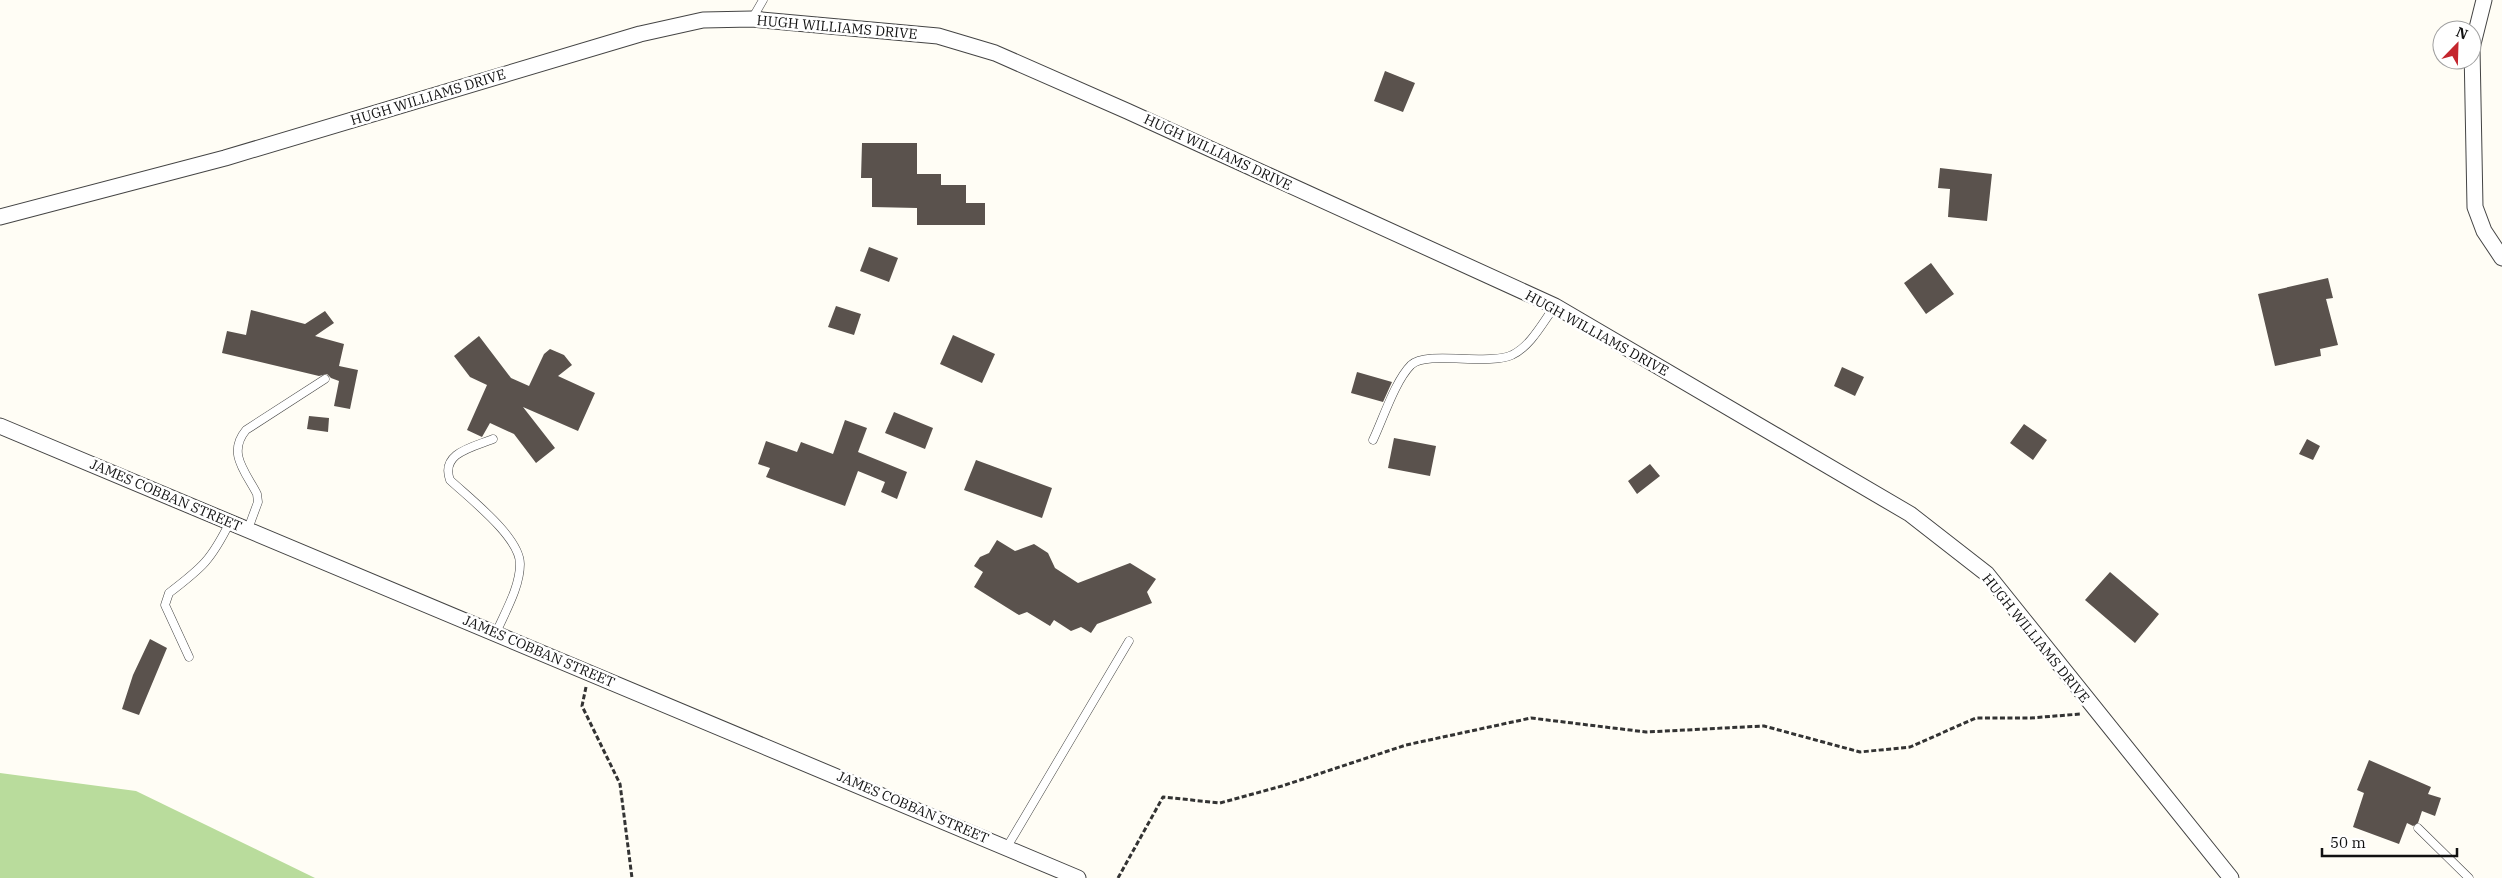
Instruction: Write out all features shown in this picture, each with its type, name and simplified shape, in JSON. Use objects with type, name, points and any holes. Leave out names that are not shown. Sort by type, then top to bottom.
[{"type":"street","points":[[2484,0],[2472,48],[2475,207],[2484,231],[2502,258]]},
{"type":"street","name":"HUGH WILLIAMS DRIVE","points":[[0,217],[225,158],[640,34],[703,20],[752,19],[938,36],[995,53],[1136,115],[1555,306],[1910,514],[1987,574],[2231,878]]},
{"type":"street","name":"JAMES COBBAN STREET","points":[[0,426],[1008,847],[1078,878]]},
{"type":"lane","points":[[752,19],[763,0]]},
{"type":"lane","points":[[1373,440],[1404,374],[1413,364],[1428,359],[1497,360],[1514,354],[1529,341],[1555,306]]},
{"type":"lane","points":[[248,529],[258,502],[257,494],[237,455],[236,447],[239,438],[246,430],[325,378]]},
{"type":"lane","points":[[493,439],[456,454],[449,461],[446,470],[450,480],[512,540],[520,563],[517,584],[496,633]]},
{"type":"lane","points":[[189,657],[165,604],[166,598],[202,567],[215,552],[230,522]]},
{"type":"lane","points":[[1008,847],[1129,641]]},
{"type":"lane","points":[[2418,828],[2469,878]]},
{"type":"path","points":[[589,672],[582,706],[620,784],[632,878]]},
{"type":"path","points":[[1118,878],[1163,797],[1220,803],[1282,786],[1406,745],[1531,718],[1646,732],[1764,726],[1860,752],[1910,747],[1976,718],[2031,718],[2096,712]]},
{"type":"green space","points":[[0,773],[136,791],[315,878],[0,878]]},
{"type":"building","points":[[1385,71],[1415,83],[1403,112],[1374,101]]},
{"type":"building","points":[[862,143],[917,143],[917,174],[941,174],[941,185],[966,185],[966,203],[985,203],[985,225],[917,225],[917,208],[872,207],[872,178],[861,178]]},
{"type":"building","points":[[1940,168],[1992,174],[1987,221],[1948,217],[1950,189],[1938,188]]},
{"type":"building","points":[[869,247],[898,258],[889,282],[860,271]]},
{"type":"building","points":[[1931,263],[1954,294],[1926,314],[1904,283]]},
{"type":"building","points":[[2328,278],[2333,298],[2326,299],[2338,345],[2320,349],[2321,356],[2275,366],[2258,294]]},
{"type":"building","points":[[836,306],[861,314],[854,335],[828,327]]},
{"type":"building","points":[[251,310],[305,324],[325,311],[334,323],[315,336],[344,344],[339,366],[358,370],[350,409],[334,406],[339,381],[327,374],[319,376],[222,353],[227,331],[246,335]]},
{"type":"building","points":[[953,335],[995,354],[982,383],[940,364]]},
{"type":"building","points":[[479,336],[511,378],[529,386],[544,354],[550,349],[564,355],[572,365],[558,376],[595,393],[578,431],[523,407],[555,448],[536,463],[514,434],[490,423],[482,437],[467,430],[487,385],[470,377],[454,356]]},
{"type":"building","points":[[1842,367],[1864,377],[1855,396],[1834,386]]},
{"type":"building","points":[[1357,372],[1392,382],[1383,402],[1351,393]]},
{"type":"building","points":[[894,412],[933,428],[925,449],[885,433]]},
{"type":"building","points":[[309,416],[329,418],[328,432],[307,429]]},
{"type":"building","points":[[845,420],[867,428],[858,452],[907,472],[897,499],[881,492],[885,482],[858,471],[845,506],[766,477],[770,468],[758,464],[766,441],[797,452],[801,442],[833,454]]},
{"type":"building","points":[[2024,424],[2047,440],[2033,460],[2010,443]]},
{"type":"building","points":[[1394,438],[1436,446],[1430,476],[1388,468]]},
{"type":"building","points":[[2307,439],[2320,446],[2313,460],[2299,454]]},
{"type":"building","points":[[976,460],[1052,488],[1042,518],[964,490]]},
{"type":"building","points":[[1650,464],[1660,476],[1637,494],[1628,481]]},
{"type":"building","points":[[997,540],[1015,551],[1034,544],[1048,553],[1055,568],[1078,583],[1130,563],[1156,579],[1147,592],[1152,603],[1097,624],[1091,633],[1081,627],[1071,631],[1054,620],[1050,626],[1027,612],[1019,615],[974,587],[983,572],[974,566],[980,557],[989,553]]},
{"type":"building","points":[[2110,572],[2159,614],[2135,643],[2085,600]]},
{"type":"building","points":[[150,639],[167,648],[139,715],[122,709],[133,675]]},
{"type":"building","points":[[2369,760],[2431,787],[2428,794],[2441,798],[2435,816],[2422,811],[2418,823],[2413,826],[2407,823],[2399,844],[2353,827],[2364,793],[2357,790]]}]
